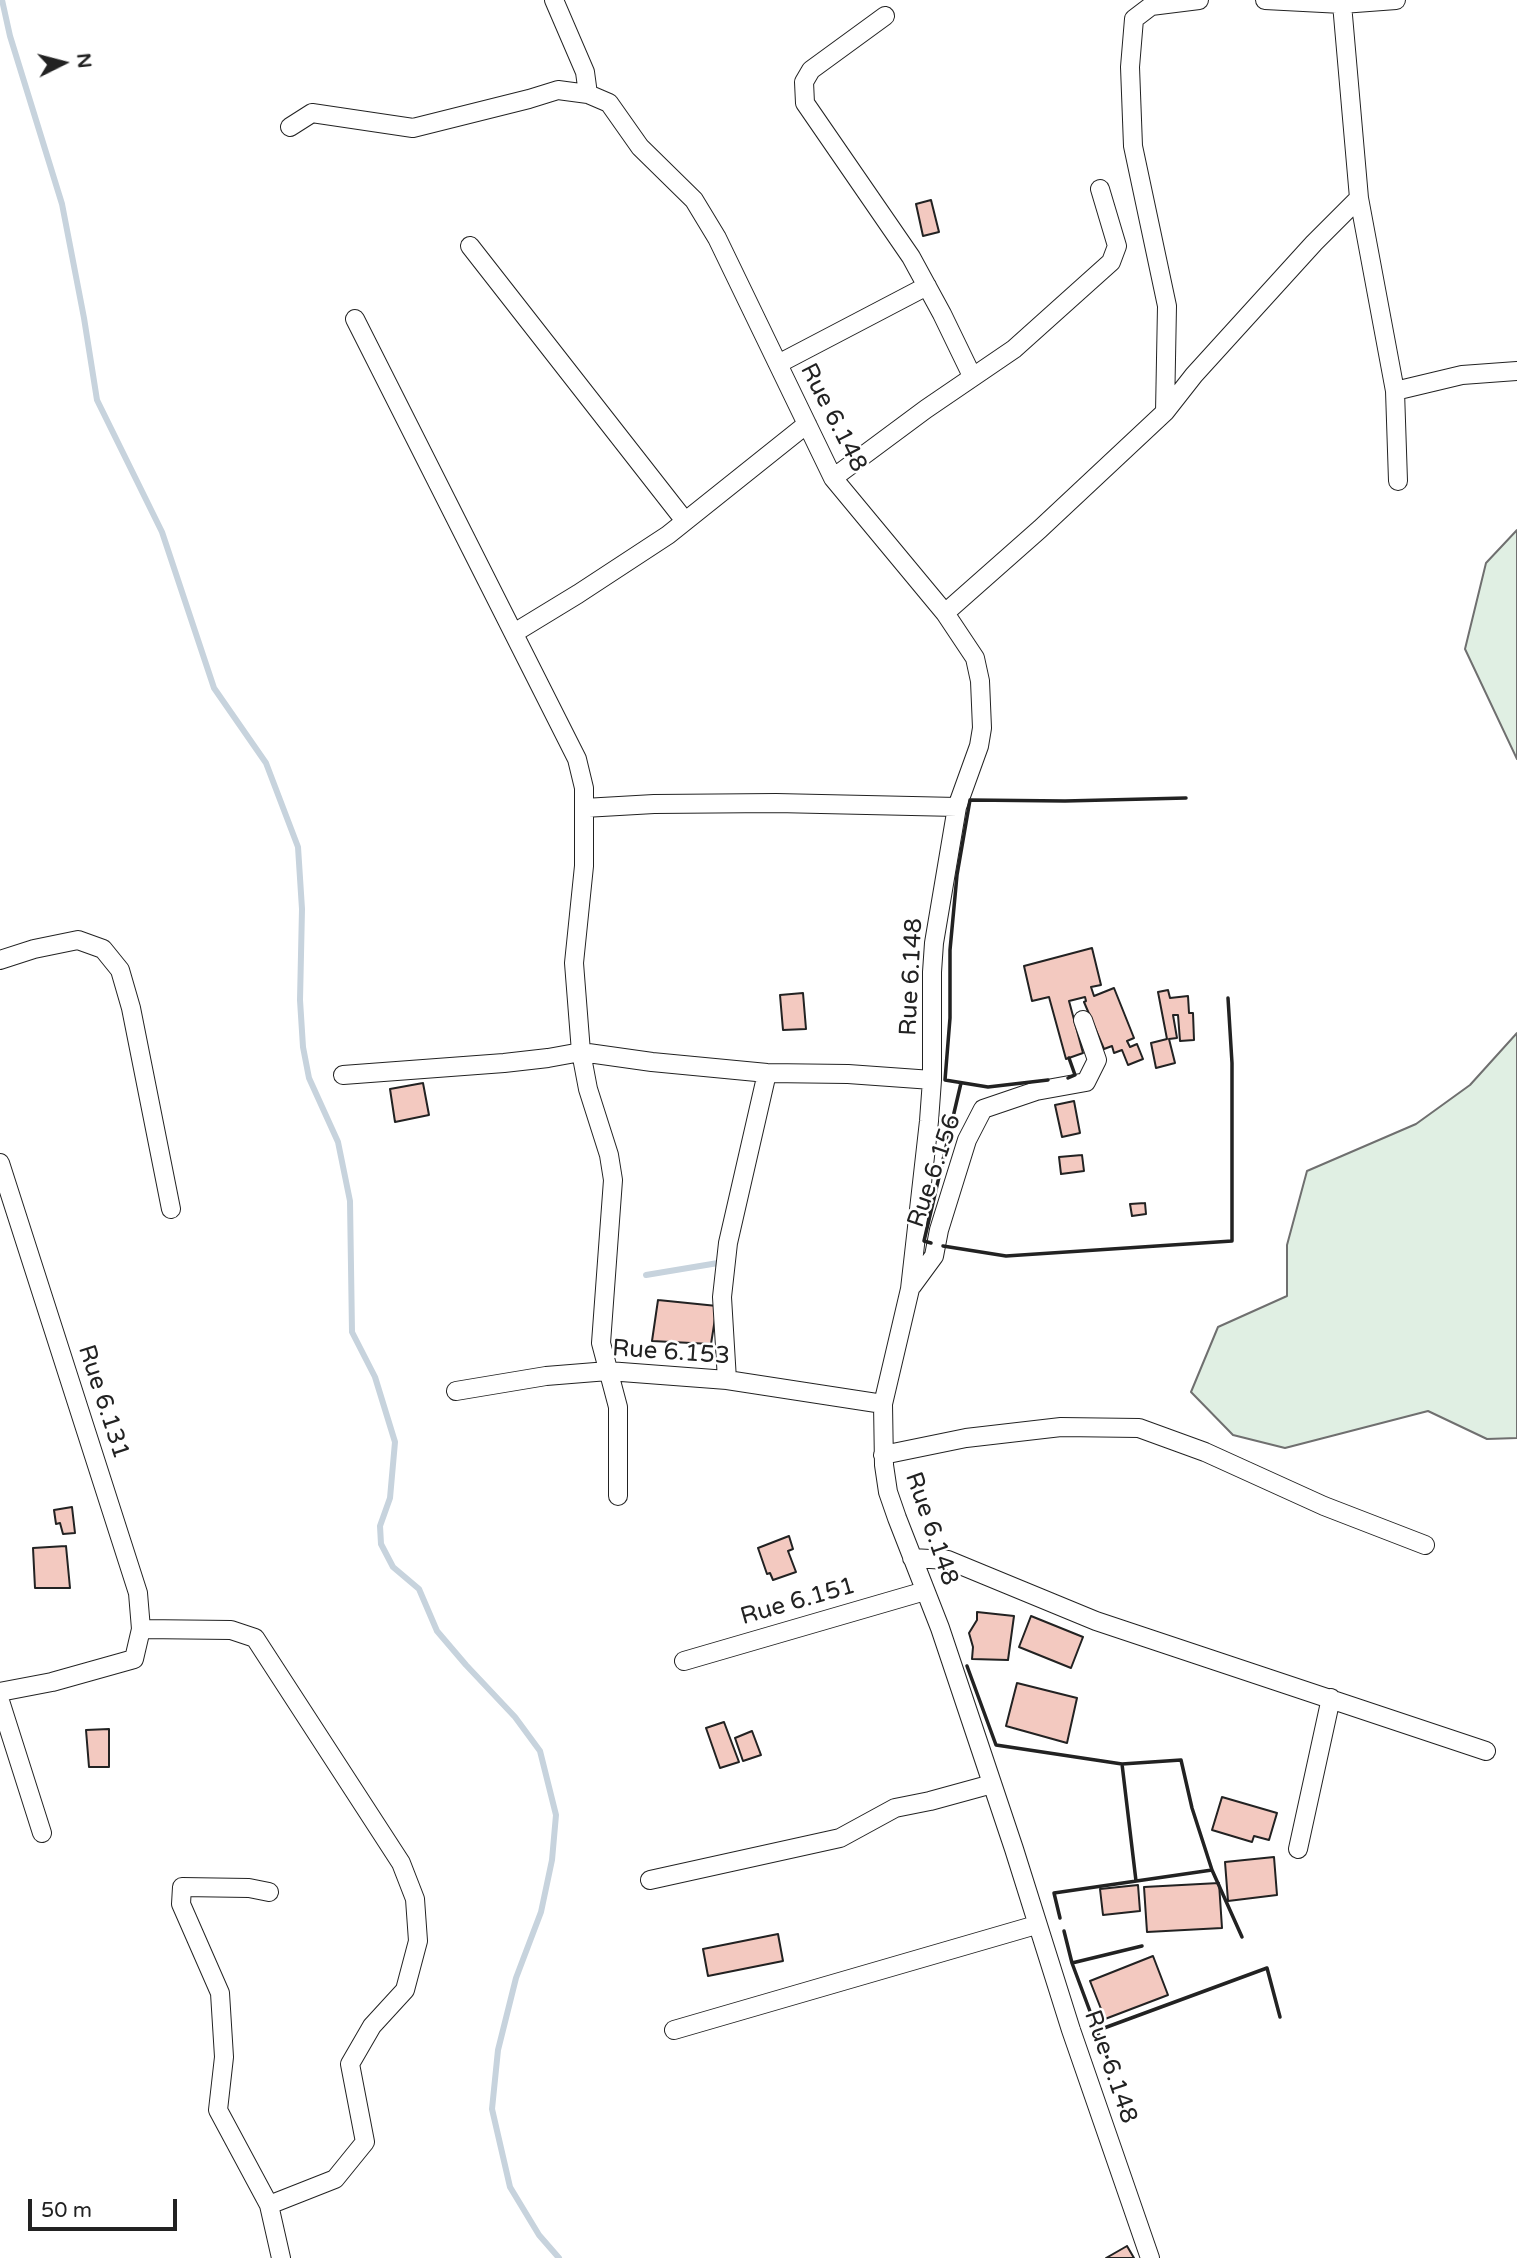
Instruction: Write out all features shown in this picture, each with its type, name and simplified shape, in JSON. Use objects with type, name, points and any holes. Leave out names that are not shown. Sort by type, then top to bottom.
[{"type":"street","points":[[554,0],[585,72],[588,94]]},
{"type":"street","points":[[1165,412],[1167,306],[1133,146],[1129,67],[1134,19],[1150,6],[1199,0]]},
{"type":"street","points":[[1265,0],[1342,4],[1396,0]]},
{"type":"street","points":[[1342,4],[1359,198],[1395,391],[1398,481]]},
{"type":"street","points":[[885,16],[811,70],[804,82],[805,103],[911,257],[972,376]]},
{"type":"street","name":"Rue 6.148","points":[[290,127],[312,113],[413,128],[558,90],[588,94],[609,103],[640,147],[694,200],[717,238],[833,478],[945,613],[975,658],[980,681],[982,728],[979,746],[957,807],[934,943],[932,1080],[910,1289],[883,1404],[883,1455],[888,1492],[992,1784],[1036,1924],[1150,2258]]},
{"type":"street","points":[[833,478],[972,376],[1014,349],[1111,262],[1117,246],[1100,189]]},
{"type":"street","points":[[945,613],[1165,412],[1194,375],[1314,243],[1359,198]]},
{"type":"street","points":[[470,246],[685,521]]},
{"type":"street","points":[[778,364],[927,286]]},
{"type":"street","points":[[355,319],[577,759],[584,788],[584,866],[574,963],[581,1052],[588,1089],[609,1155],[613,1180],[601,1343],[618,1407],[618,1496]]},
{"type":"street","points":[[1395,391],[1462,375],[1517,371]]},
{"type":"street","points":[[514,633],[579,594],[685,521],[807,424]]},
{"type":"street","points":[[584,808],[654,804],[776,803],[957,807]]},
{"type":"street","points":[[0,960],[34,949],[79,940],[103,949],[120,970],[131,1008],[171,1209]]},
{"type":"street","name":"Rue 6.156","points":[[910,1289],[934,1256],[939,1230],[967,1140],[983,1109],[1036,1091],[1086,1082],[1097,1060],[1083,1020]]},
{"type":"street","points":[[343,1075],[504,1063],[581,1052],[766,1073],[848,1074],[932,1080]]},
{"type":"street","points":[[727,1380],[722,1297],[728,1243],[766,1073]]},
{"type":"street","name":"Rue 6.131","points":[[0,1163],[138,1593],[141,1629],[134,1659],[52,1682],[0,1692]]},
{"type":"street","name":"Rue 6.153","points":[[456,1391],[546,1376],[608,1371],[727,1380],[883,1404]]},
{"type":"street","points":[[883,1455],[966,1438],[1061,1427],[1139,1428],[1205,1452],[1324,1506],[1424,1545]]},
{"type":"street","points":[[912,1558],[948,1560],[1096,1621],[1171,1648],[1331,1698],[1486,1751]]},
{"type":"street","name":"Rue 6.151","points":[[684,1661],[925,1591]]},
{"type":"street","points":[[141,1629],[231,1630],[255,1638],[401,1863],[415,1899],[418,1941],[405,1990],[372,2026],[349,2064],[365,2142],[335,2179],[269,2206]]},
{"type":"street","points":[[1298,1849],[1331,1698]]},
{"type":"street","points":[[0,1701],[42,1833]]},
{"type":"street","points":[[650,1880],[840,1838],[895,1808],[992,1784]]},
{"type":"street","points":[[269,1892],[249,1888],[182,1887],[181,1904],[220,1993],[224,2057],[218,2110],[269,2206],[281,2258]]},
{"type":"street","points":[[674,2030],[1036,1924]]},
{"type":"green space","points":[[1517,530],[1517,759],[1465,649],[1486,563]]},
{"type":"green space","points":[[1517,1033],[1517,1438],[1487,1439],[1428,1411],[1285,1448],[1233,1435],[1191,1392],[1218,1327],[1287,1296],[1287,1245],[1307,1171],[1416,1124],[1470,1085]]},
{"type":"building","points":[[931,200],[939,232],[923,236],[916,204]]},
{"type":"building","points":[[1092,948],[1101,985],[1091,987],[1094,996],[1114,988],[1134,1038],[1127,1041],[1130,1047],[1137,1044],[1143,1059],[1128,1065],[1122,1050],[1114,1053],[1112,1046],[1104,1049],[1084,1002],[1085,997],[1069,1001],[1083,1053],[1066,1059],[1049,997],[1032,1001],[1024,966]]},
{"type":"building","points":[[1168,990],[1170,998],[1188,996],[1189,1013],[1193,1013],[1194,1040],[1180,1041],[1178,1015],[1173,1015],[1177,1038],[1169,1039],[1175,1063],[1156,1068],[1151,1043],[1167,1039],[1158,992]]},
{"type":"building","points":[[803,993],[806,1029],[783,1030],[780,995]]},
{"type":"building","points":[[423,1083],[429,1115],[395,1122],[390,1089]]},
{"type":"building","points":[[1074,1101],[1080,1133],[1062,1137],[1055,1105]]},
{"type":"building","points":[[1082,1155],[1084,1171],[1061,1174],[1059,1157]]},
{"type":"building","points":[[1145,1203],[1146,1214],[1132,1216],[1130,1204]]},
{"type":"building","points":[[658,1300],[717,1306],[711,1344],[652,1341]]},
{"type":"building","points":[[72,1507],[75,1533],[63,1534],[60,1523],[56,1524],[54,1510]]},
{"type":"building","points":[[789,1536],[793,1549],[788,1551],[796,1572],[773,1580],[770,1573],[767,1574],[758,1548]]},
{"type":"building","points":[[66,1546],[70,1588],[35,1588],[33,1548]]},
{"type":"building","points":[[977,1612],[1014,1616],[1008,1660],[972,1659],[973,1647],[969,1633],[977,1620]]},
{"type":"building","points":[[1031,1616],[1083,1637],[1071,1668],[1019,1647]]},
{"type":"building","points":[[1017,1683],[1077,1698],[1067,1743],[1006,1726]]},
{"type":"building","points":[[724,1722],[739,1762],[720,1768],[706,1728]]},
{"type":"building","points":[[109,1729],[109,1767],[89,1767],[86,1730]]},
{"type":"building","points":[[752,1731],[761,1755],[743,1761],[735,1738]]},
{"type":"building","points":[[1222,1797],[1277,1813],[1269,1840],[1254,1836],[1252,1842],[1212,1830]]},
{"type":"building","points":[[1274,1857],[1277,1895],[1228,1901],[1225,1862]]},
{"type":"building","points":[[1219,1883],[1222,1928],[1147,1932],[1144,1887]]},
{"type":"building","points":[[1138,1885],[1140,1911],[1103,1915],[1100,1889]]},
{"type":"building","points":[[778,1934],[783,1961],[708,1976],[703,1949]]},
{"type":"building","points":[[1153,1956],[1168,1995],[1105,2019],[1090,1981]]},
{"type":"building","points":[[1127,2246],[1134,2258],[1106,2258]]},
{"type":"waterway","points":[[2,0],[10,36],[62,204],[97,400],[162,532],[214,688],[266,763],[298,847],[302,909],[300,1000],[303,1047],[309,1078],[338,1142],[350,1201],[352,1332],[375,1377],[395,1442],[390,1498],[380,1526],[381,1544],[393,1567],[419,1589],[437,1631],[515,1717],[540,1751],[556,1815],[552,1860],[541,1912],[516,1978],[498,2050],[492,2109],[510,2187],[539,2235],[559,2258]]},
{"type":"waterway","points":[[646,1275],[724,1262]]},
{"type":"wall","points":[[1048,1080],[988,1087],[945,1080],[950,1018],[950,950],[957,875],[970,800],[1186,798]]},
{"type":"wall","points":[[943,1246],[1006,1256],[1232,1241],[1232,1063],[1228,998]]},
{"type":"wall","points":[[1068,1078],[1075,1075],[1069,1058]]},
{"type":"wall","points":[[931,1243],[924,1241],[961,1083]]},
{"type":"wall","points":[[967,1666],[996,1745],[1122,1764],[1181,1760],[1192,1808],[1212,1870]]},
{"type":"wall","points":[[1122,1764],[1136,1881]]},
{"type":"wall","points":[[1060,1918],[1054,1893],[1212,1870],[1242,1937]]},
{"type":"wall","points":[[1064,1931],[1072,1963],[1107,2057]]},
{"type":"wall","points":[[1072,1963],[1142,1946]]},
{"type":"wall","points":[[1096,2031],[1267,1968],[1280,2017]]}]
